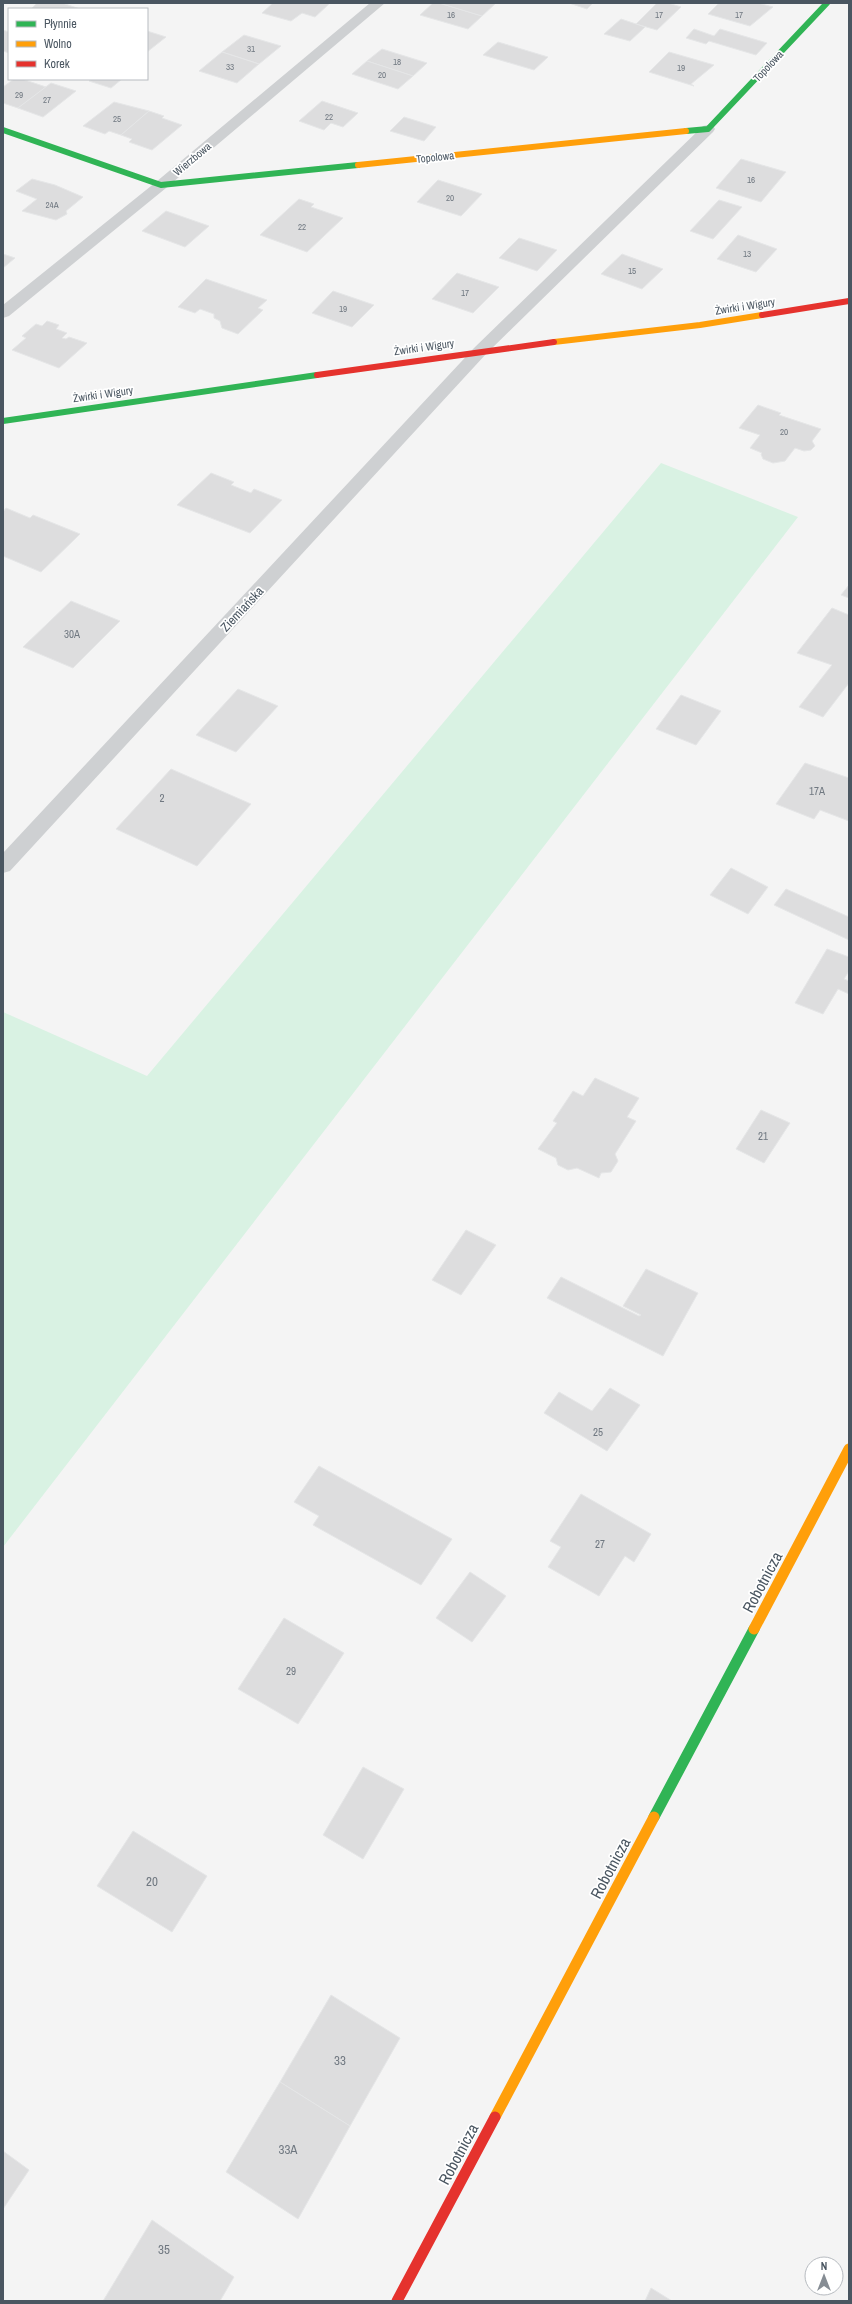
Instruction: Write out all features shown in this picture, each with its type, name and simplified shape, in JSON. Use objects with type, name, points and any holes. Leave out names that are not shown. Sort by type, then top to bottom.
[{"type":"street","name":"Wierzbowa","points":[[3,312],[161,185],[378,3]]},
{"type":"street","name":"Topolowa","points":[[480,351],[708,129],[827,3]]},
{"type":"street","name":"Topolowa","points":[[161,185],[708,129]]},
{"type":"street","points":[[3,130],[161,185]]},
{"type":"street","name":"Żwirki i Wigury","points":[[3,421],[480,351],[700,325],[849,301]]},
{"type":"street","name":"Ziemiańska","points":[[3,866],[480,351]]},
{"type":"street","name":"Robotnicza","points":[[397,2301],[849,1449]]},
{"type":"green space","points":[[661,463],[798,517],[3,1547],[3,1012],[147,1076]]},
{"type":"building","points":[[37,3],[62,3],[77,8],[32,8]]},
{"type":"building","points":[[273,3],[329,4],[315,17],[302,13],[291,21],[262,13]]},
{"type":"building","points":[[433,3],[439,3],[482,16],[468,29],[420,15]]},
{"type":"building","points":[[439,3],[496,3],[482,16]]},
{"type":"building","points":[[569,3],[593,3],[587,9]]},
{"type":"building","points":[[657,3],[668,3],[681,7],[657,30],[636,24]]},
{"type":"building","points":[[758,3],[773,7],[750,26],[708,14],[718,4]]},
{"type":"building","points":[[621,19],[645,27],[630,41],[604,34]]},
{"type":"building","points":[[694,29],[714,36],[720,29],[767,43],[756,55],[709,41],[706,44],[686,38]]},
{"type":"building","points":[[3,30],[8,32],[8,53],[3,51]]},
{"type":"building","points":[[148,31],[166,37],[148,51]]},
{"type":"building","points":[[244,35],[281,46],[259,64],[222,52]]},
{"type":"building","points":[[498,42],[548,57],[534,70],[483,55]]},
{"type":"building","points":[[382,49],[427,63],[413,76],[367,61]]},
{"type":"building","points":[[222,52],[259,64],[237,83],[199,71]]},
{"type":"building","points":[[669,52],[714,65],[691,84],[694,86],[649,72]]},
{"type":"building","points":[[367,61],[413,76],[398,89],[352,74]]},
{"type":"building","points":[[13,80],[25,80],[46,87],[18,108],[3,103],[3,87]]},
{"type":"building","points":[[90,80],[121,80],[111,88],[89,81]]},
{"type":"building","points":[[51,83],[76,91],[43,117],[18,108]]},
{"type":"building","points":[[322,101],[358,113],[343,127],[331,123],[324,130],[299,121]]},
{"type":"building","points":[[114,102],[149,111],[121,135],[109,131],[105,134],[83,126]]},
{"type":"building","points":[[149,111],[164,116],[162,118],[182,125],[152,150],[129,142],[132,139],[121,135]]},
{"type":"building","points":[[404,117],[436,127],[424,141],[390,131]]},
{"type":"building","points":[[741,159],[786,172],[761,202],[716,188]]},
{"type":"building","points":[[32,179],[55,185],[83,197],[66,211],[67,214],[56,220],[22,211],[37,199],[16,191]]},
{"type":"building","points":[[438,180],[482,194],[461,216],[417,202]]},
{"type":"building","points":[[299,199],[314,204],[311,207],[343,218],[307,252],[260,235]]},
{"type":"building","points":[[719,200],[742,207],[713,239],[690,231]]},
{"type":"building","points":[[166,211],[209,226],[185,247],[142,231]]},
{"type":"building","points":[[738,235],[777,249],[756,272],[717,259]]},
{"type":"building","points":[[519,238],[557,250],[537,271],[499,258]]},
{"type":"building","points":[[3,254],[15,258],[3,268]]},
{"type":"building","points":[[622,254],[663,269],[642,289],[601,274]]},
{"type":"building","points":[[457,273],[499,287],[473,313],[432,299]]},
{"type":"building","points":[[206,279],[267,300],[258,308],[263,310],[238,334],[222,328],[220,321],[214,318],[214,314],[200,309],[195,313],[178,307]]},
{"type":"building","points":[[333,291],[374,305],[352,327],[312,313]]},
{"type":"building","points":[[47,321],[59,325],[56,329],[67,333],[62,338],[66,339],[69,337],[87,343],[59,368],[12,350],[26,338],[22,336],[36,324],[42,326]]},
{"type":"building","points":[[758,405],[781,413],[779,415],[821,429],[812,441],[815,446],[811,450],[804,451],[795,448],[785,461],[773,463],[763,459],[762,453],[750,448],[760,435],[739,428]]},
{"type":"building","points":[[211,473],[234,482],[231,485],[251,493],[254,489],[282,500],[250,533],[177,505]]},
{"type":"building","points":[[6,508],[30,518],[33,515],[80,534],[41,572],[3,556],[3,512]]},
{"type":"building","points":[[849,585],[849,598],[841,595]]},
{"type":"building","points":[[71,601],[120,621],[73,668],[23,647]]},
{"type":"building","points":[[832,608],[849,615],[849,683],[823,717],[799,707],[832,665],[797,653]]},
{"type":"building","points":[[238,689],[278,706],[236,752],[196,735]]},
{"type":"building","points":[[681,695],[721,711],[696,745],[656,729]]},
{"type":"building","points":[[805,763],[849,778],[849,821],[820,810],[814,819],[776,804]]},
{"type":"building","points":[[171,769],[251,804],[197,866],[116,829]]},
{"type":"building","points":[[731,868],[768,887],[748,914],[710,895]]},
{"type":"building","points":[[786,889],[849,917],[849,940],[774,905]]},
{"type":"building","points":[[827,949],[849,957],[849,971],[844,979],[849,981],[849,994],[838,989],[823,1014],[795,1003]]},
{"type":"building","points":[[595,1078],[639,1098],[627,1117],[636,1121],[615,1154],[618,1161],[611,1172],[601,1173],[599,1178],[577,1168],[568,1170],[558,1165],[556,1158],[538,1149],[557,1123],[553,1121],[573,1091],[583,1096]]},
{"type":"building","points":[[761,1110],[790,1123],[764,1163],[736,1149]]},
{"type":"building","points":[[466,1230],[496,1245],[461,1295],[432,1280]]},
{"type":"building","points":[[646,1269],[698,1293],[663,1356],[547,1298],[561,1277],[639,1316],[641,1315],[623,1306]]},
{"type":"building","points":[[610,1388],[640,1405],[607,1451],[544,1413],[559,1392],[592,1411]]},
{"type":"building","points":[[319,1466],[452,1539],[421,1585],[313,1525],[319,1516],[294,1502]]},
{"type":"building","points":[[581,1494],[651,1534],[634,1562],[625,1556],[599,1596],[548,1567],[561,1547],[550,1541]]},
{"type":"building","points":[[470,1572],[506,1596],[472,1642],[436,1618]]},
{"type":"building","points":[[284,1618],[344,1653],[298,1724],[238,1689]]},
{"type":"building","points":[[363,1767],[404,1789],[363,1859],[323,1835]]},
{"type":"building","points":[[133,1831],[207,1876],[172,1932],[97,1886]]},
{"type":"building","points":[[331,1995],[400,2038],[350,2126],[280,2082]]},
{"type":"building","points":[[280,2082],[350,2126],[298,2219],[226,2172]]},
{"type":"building","points":[[3,2151],[29,2170],[3,2209]]},
{"type":"building","points":[[152,2220],[234,2277],[220,2301],[103,2301]]},
{"type":"building","points":[[651,2288],[672,2301],[645,2301]]},
{"type":"traffic: fast","points":[[686,131],[708,129],[827,3]]},
{"type":"traffic: fast","points":[[3,130],[161,185],[358,165]]},
{"type":"traffic: fast","points":[[3,421],[317,375]]},
{"type":"traffic: fast","points":[[654,1817],[754,1629]]},
{"type":"traffic: slow","points":[[358,165],[686,131]]},
{"type":"traffic: slow","points":[[554,342],[700,325],[762,315]]},
{"type":"traffic: slow","points":[[754,1629],[849,1449]]},
{"type":"traffic: slow","points":[[495,2117],[654,1817]]},
{"type":"traffic: jam","points":[[762,315],[849,301]]},
{"type":"traffic: jam","points":[[317,375],[554,342]]},
{"type":"traffic: jam","points":[[397,2301],[495,2117]]}]
